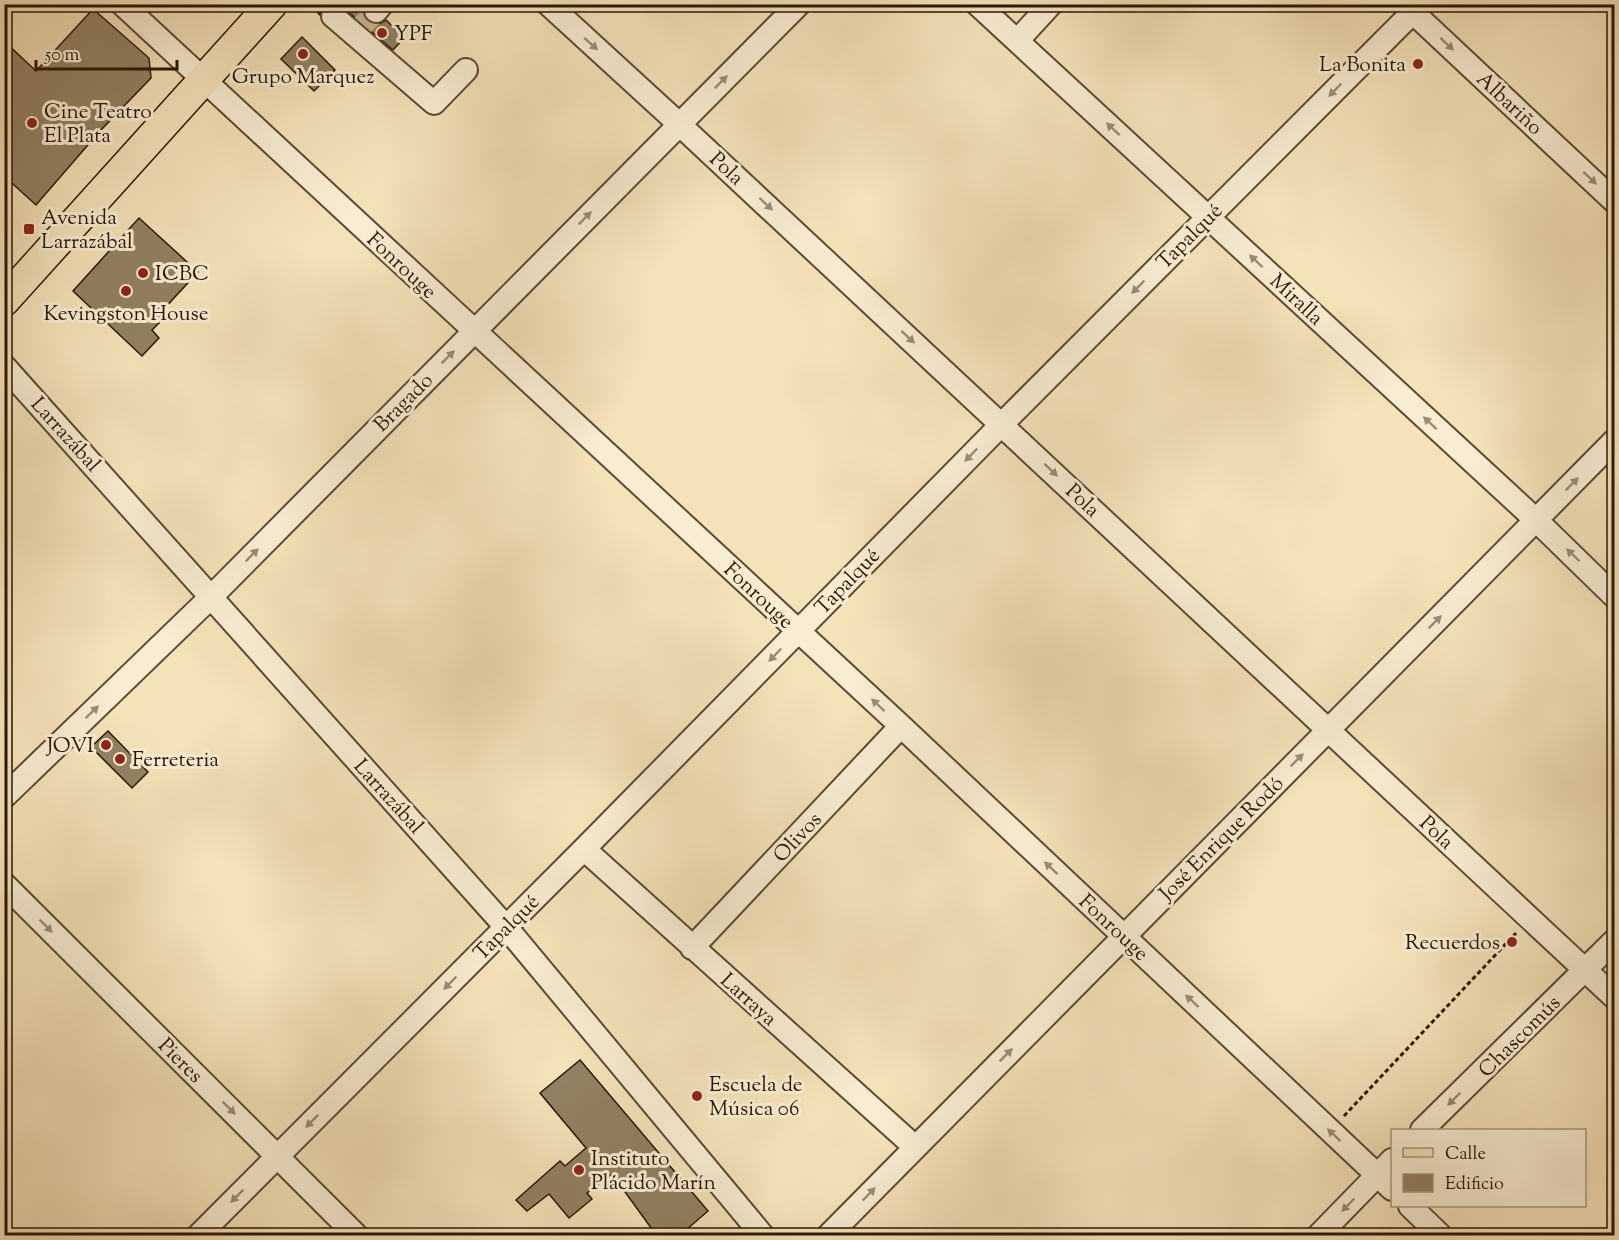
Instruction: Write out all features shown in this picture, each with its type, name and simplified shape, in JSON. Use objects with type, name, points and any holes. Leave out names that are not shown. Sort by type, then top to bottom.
[{"type":"main road","points":[[4,301],[272,4]]},
{"type":"street","name":"Fonrouge","points":[[122,4],[473,332],[901,726],[1330,1131],[1387,1175]]},
{"type":"street","name":"Pola","points":[[548,4],[1002,424],[1614,997]]},
{"type":"street","name":"Bragado","points":[[4,797],[211,597],[799,4]]},
{"type":"street","name":"Miralla","points":[[977,4],[1536,520],[1614,597]]},
{"type":"street","points":[[1017,41],[1051,4]]},
{"type":"street","name":"Albariño","points":[[1413,7],[1614,201]]},
{"type":"street","name":"Tapalqué","points":[[198,1236],[584,849],[1413,7]]},
{"type":"street","points":[[324,9],[357,32],[434,103],[466,70]]},
{"type":"street","name":"Larrazábal","points":[[4,366],[506,927],[763,1236]]},
{"type":"street","name":"José Enrique Rodó","points":[[828,1236],[1614,441]]},
{"type":"street","name":"Olivos","points":[[692,948],[901,726]]},
{"type":"street","name":"Larraya","points":[[584,849],[915,1147]]},
{"type":"street","name":"Pieres","points":[[4,884],[357,1236]]},
{"type":"street","name":"Chascomús","points":[[1424,1129],[1614,941]]},
{"type":"street","points":[[1318,1236],[1387,1175]]},
{"type":"street","points":[[1411,1207],[1441,1236]]},
{"type":"path","points":[[1330,1131],[1530,918]]},
{"type":"building","points":[[309,4],[327,4],[322,8],[320,15]]},
{"type":"building","points":[[339,4],[365,4],[363,15],[368,22],[374,24],[386,20],[404,38],[393,50]]},
{"type":"building","points":[[93,9],[149,58],[151,78],[100,131],[36,205],[4,176],[4,41],[36,71]]},
{"type":"building","points":[[302,37],[335,70],[314,91],[281,59]]},
{"type":"building","points":[[139,218],[198,272],[163,310],[168,314],[152,330],[159,338],[142,356],[73,291]]},
{"type":"building","name":"Ferreteria","points":[[108,731],[148,772],[132,788],[91,747]]},
{"type":"building","points":[[580,1060],[708,1211],[679,1236],[657,1236],[612,1174],[587,1193],[592,1199],[569,1218],[549,1194],[527,1211],[516,1200],[560,1161],[565,1166],[586,1148],[540,1093]]},
{"type":"tunnel","points":[[359,29],[376,11]]},
{"type":"place","name":"YPF","points":[[382,33]]},
{"type":"place","name":"Grupo Marquez","points":[[303,54]]},
{"type":"place","name":"La Bonita","points":[[1418,64]]},
{"type":"place","name":"Cine Teatro El Plata","points":[[32,123]]},
{"type":"place","name":"Avenida Larrazábal","points":[[29,229]]},
{"type":"place","name":"ICBC","points":[[143,273]]},
{"type":"place","name":"Kevingston House","points":[[126,291]]},
{"type":"place","name":"JOVI","points":[[106,745]]},
{"type":"place","name":"Ferreteria","points":[[120,759]]},
{"type":"place","name":"Recuerdos","points":[[1512,942]]},
{"type":"place","name":"Escuela de Música 06","points":[[697,1096]]},
{"type":"place","name":"Instituto Plácido Marín","points":[[579,1170]]}]
